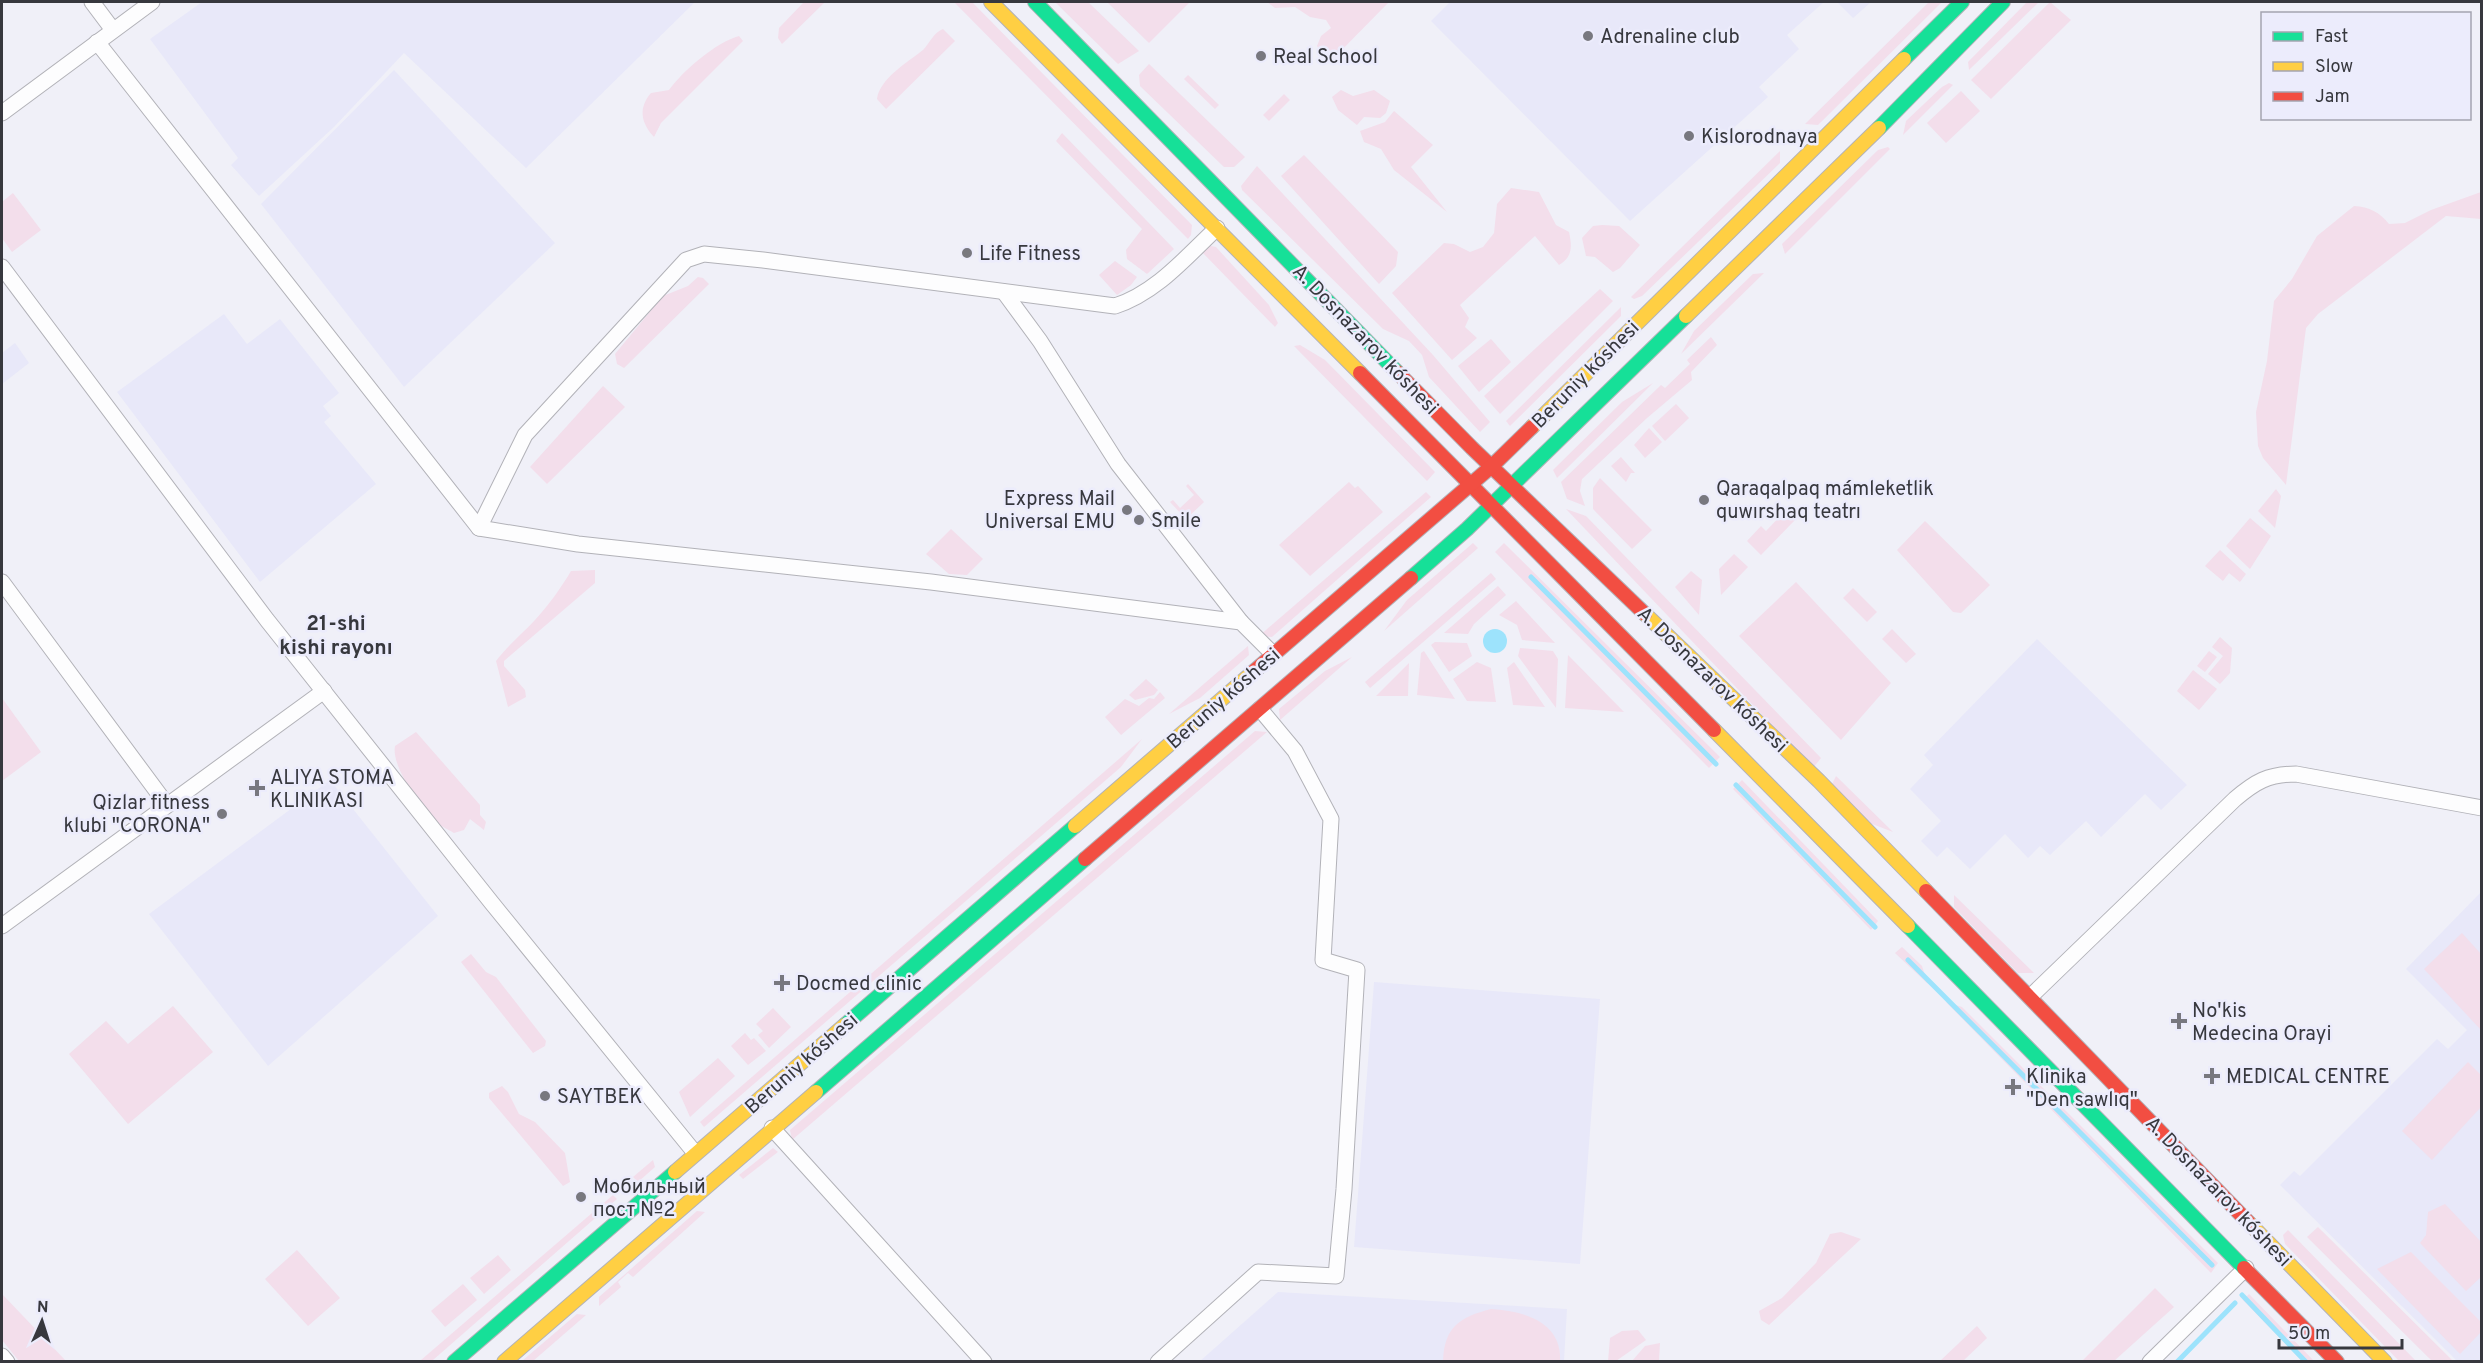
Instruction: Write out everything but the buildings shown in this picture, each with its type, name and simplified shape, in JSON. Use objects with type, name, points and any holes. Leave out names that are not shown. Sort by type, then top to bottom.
[{"type":"main road","name":"A. Dosnazarov kóshesi","points":[[991,2],[1528,541],[2337,1362]]},
{"type":"main road","name":"A. Dosnazarov kóshesi","points":[[1035,2],[1464,439],[1819,781],[2031,996],[2385,1362]]},
{"type":"main road","name":"Beruniy kóshesi","points":[[454,1362],[695,1153],[849,1041],[1260,710],[1453,520],[1471,485],[1962,2]]},
{"type":"main road","name":"Beruniy kóshesi","points":[[504,1362],[772,1128],[849,1041],[1273,654],[1453,520],[1492,505],[1884,124],[2003,2]]},
{"type":"main road","points":[[1530,428],[1530,439],[1534,446],[1541,450],[1550,450]]},
{"type":"main road","points":[[1444,459],[1459,456],[1464,448],[1464,439]]},
{"type":"main road","points":[[1528,541],[1532,524],[1547,519]]},
{"type":"street","points":[[92,2],[113,30]]},
{"type":"street","points":[[2,113],[152,2]]},
{"type":"street","points":[[97,42],[479,528],[609,548],[931,582],[1241,622]]},
{"type":"street","points":[[479,528],[525,435],[686,260],[704,254],[751,259],[1115,306],[1132,301],[1155,285],[1217,228]]},
{"type":"street","points":[[2,267],[324,691],[491,902],[695,1153]]},
{"type":"street","points":[[1004,292],[1040,340],[1118,464],[1241,622],[1273,654]]},
{"type":"street","points":[[2,582],[167,805]]},
{"type":"street","points":[[2,926],[324,691]]},
{"type":"street","points":[[1158,1362],[1258,1272],[1336,1276],[1344,1189],[1357,970],[1323,960],[1331,819],[1295,751],[1260,710]]},
{"type":"street","points":[[2031,996],[2235,799],[2251,785],[2275,774],[2296,774],[2481,808]]},
{"type":"street","points":[[772,1128],[984,1362]]},
{"type":"street","points":[[2150,1362],[2246,1268]]},
{"type":"street","points":[[2,1356],[7,1362]]},
{"type":"shaded area","points":[[202,2],[695,2],[526,168],[404,53],[334,127],[259,196],[231,165],[238,158],[150,39]]},
{"type":"shaded area","points":[[804,2],[825,2],[782,44],[778,38],[779,28]]},
{"type":"shaded area","points":[[954,2],[972,2],[1192,225],[1188,239]]},
{"type":"shaded area","points":[[1055,2],[1088,2],[1139,51],[1118,64]]},
{"type":"shaded area","points":[[1107,2],[1190,2],[1149,43]]},
{"type":"shaded area","points":[[1267,2],[1389,2],[1329,63],[1317,46],[1321,36],[1331,28],[1326,20],[1310,17],[1295,7],[1275,8]]},
{"type":"shaded area","points":[[1450,2],[1824,2],[1787,35],[1799,49],[1759,87],[1768,97],[1630,221],[1431,21]]},
{"type":"shaded area","points":[[1837,2],[1871,2],[1853,18]]},
{"type":"shaded area","points":[[1929,2],[1942,2],[1818,125],[1805,124]]},
{"type":"shaded area","points":[[2027,2],[2039,2],[1969,70],[1968,62]]},
{"type":"shaded area","points":[[2050,2],[2071,20],[1991,99],[1971,80]]},
{"type":"shaded area","points":[[943,29],[955,41],[886,109],[877,99],[883,84],[895,71],[923,50]]},
{"type":"shaded area","points":[[739,36],[743,41],[661,123],[654,137],[646,126],[643,115],[644,104],[651,93],[669,90],[701,58]]},
{"type":"shaded area","points":[[1149,64],[1245,157],[1234,167],[1224,167],[1140,86],[1139,75]]},
{"type":"shaded area","points":[[394,70],[555,243],[404,387],[261,204]]},
{"type":"shaded area","points":[[1188,75],[1219,105],[1215,109],[1184,79]]},
{"type":"shaded area","points":[[1949,83],[1953,85],[1903,135],[1906,121]]},
{"type":"shaded area","points":[[1341,90],[1353,96],[1374,90],[1390,101],[1386,113],[1380,118],[1364,117],[1357,125],[1338,110],[1332,97]]},
{"type":"shaded area","points":[[1961,91],[1980,111],[1946,143],[1927,123]]},
{"type":"shaded area","points":[[1284,94],[1290,100],[1269,121],[1263,115]]},
{"type":"shaded area","points":[[1394,111],[1433,145],[1411,167],[1447,212],[1394,170],[1381,149],[1364,142],[1360,131],[1385,122]]},
{"type":"shaded area","points":[[1062,133],[1174,249],[1147,274],[1127,259],[1126,250],[1142,229],[1056,141]]},
{"type":"shaded area","points":[[1888,147],[1890,149],[1785,254],[1782,244],[1878,150]]},
{"type":"shaded area","points":[[1780,151],[1780,163],[1642,296],[1634,299],[1631,297]]},
{"type":"shaded area","points":[[1304,155],[1398,252],[1396,266],[1379,284],[1281,176]]},
{"type":"shaded area","points":[[1257,166],[1433,355],[1490,422],[1480,432],[1429,377],[1422,355],[1409,341],[1383,329],[1242,190],[1241,186]]},
{"type":"shaded area","points":[[1511,188],[1539,192],[1556,225],[1569,232],[1571,246],[1569,255],[1559,265],[1535,236],[1460,305],[1469,318],[1465,327],[1477,338],[1452,360],[1392,293],[1444,243],[1454,244],[1470,252],[1483,247],[1494,233],[1497,204]]},
{"type":"shaded area","points":[[2481,192],[2481,219],[2446,216],[2318,314],[2306,328],[2286,485],[2263,458],[2258,446],[2256,412],[2267,361],[2274,301],[2292,279],[2317,236],[2354,206],[2374,211],[2389,224],[2405,223],[2431,210]]},
{"type":"shaded area","points":[[13,193],[41,230],[12,252],[2,238],[2,202]]},
{"type":"shaded area","points":[[1593,226],[1619,226],[1640,245],[1620,268],[1613,272],[1595,257],[1586,256],[1582,238]]},
{"type":"shaded area","points":[[1206,245],[1216,247],[1269,305],[1278,323],[1275,327],[1200,250]]},
{"type":"shaded area","points":[[1115,261],[1137,277],[1131,285],[1117,295],[1099,275]]},
{"type":"shaded area","points":[[1764,273],[1681,354],[1694,331],[1753,274]]},
{"type":"shaded area","points":[[698,277],[703,278],[709,284],[624,368],[617,364],[615,354],[663,296],[688,286]]},
{"type":"shaded area","points":[[1600,289],[1613,301],[1500,414],[1484,396]]},
{"type":"shaded area","points":[[1621,307],[1621,316],[1510,426],[1506,421]]},
{"type":"shaded area","points":[[224,314],[247,344],[280,319],[339,393],[323,406],[331,416],[324,422],[376,484],[260,582],[117,392]]},
{"type":"shaded area","points":[[1711,337],[1717,345],[1691,372],[1692,380],[1647,418],[1582,479],[1580,491],[1585,506],[1567,499],[1561,482],[1661,385],[1665,388],[1690,364],[1687,360]]},
{"type":"shaded area","points":[[1491,339],[1511,362],[1479,392],[1458,366]]},
{"type":"shaded area","points":[[15,343],[29,363],[2,384],[2,353]]},
{"type":"shaded area","points":[[1300,345],[1325,360],[1435,472],[1427,481],[1294,346]]},
{"type":"shaded area","points":[[1653,383],[1557,478],[1553,470],[1622,402]]},
{"type":"shaded area","points":[[603,386],[625,407],[547,484],[530,467]]},
{"type":"shaded area","points":[[1676,404],[1689,418],[1665,441],[1652,426]]},
{"type":"shaded area","points":[[1649,428],[1662,442],[1645,458],[1634,445]]},
{"type":"shaded area","points":[[1621,457],[1635,473],[1631,473],[1626,482],[1611,466]]},
{"type":"shaded area","points":[[1600,478],[1652,530],[1632,549],[1593,509],[1593,488]]},
{"type":"shaded area","points":[[1349,482],[1355,488],[1358,486],[1383,512],[1310,576],[1279,545]]},
{"type":"shaded area","points":[[1188,484],[1204,502],[1186,519],[1170,502],[1173,500],[1180,508],[1194,495],[1186,486]]},
{"type":"shaded area","points":[[2276,489],[2281,496],[2275,528],[2258,511]]},
{"type":"shaded area","points":[[1426,492],[1431,497],[1272,637],[1259,636]]},
{"type":"shaded area","points":[[1566,509],[1586,516],[1821,758],[1813,768]]},
{"type":"shaded area","points":[[1785,511],[1795,520],[1761,555],[1747,541],[1761,526],[1766,531]]},
{"type":"shaded area","points":[[2250,518],[2271,536],[2250,569],[2226,546]]},
{"type":"shaded area","points":[[1925,521],[1990,585],[1961,613],[1953,612],[1897,550]]},
{"type":"shaded area","points":[[951,529],[983,559],[967,575],[949,574],[926,554]]},
{"type":"shaded area","points":[[1473,543],[1478,548],[1384,631],[1407,600]]},
{"type":"shaded area","points":[[1504,543],[1720,757],[1709,768],[1495,552]]},
{"type":"shaded area","points":[[2220,550],[2246,574],[2240,582],[2229,573],[2223,581],[2205,566]]},
{"type":"shaded area","points":[[1734,554],[1748,567],[1721,595],[1719,569]]},
{"type":"shaded area","points":[[595,570],[595,583],[504,661],[504,666],[525,690],[526,697],[508,707],[496,661],[545,609],[571,571]]},
{"type":"shaded area","points":[[1691,571],[1702,580],[1699,615],[1675,587]]},
{"type":"shaded area","points":[[1491,573],[1496,579],[1370,688],[1365,682]]},
{"type":"shaded area","points":[[1796,582],[1891,683],[1841,740],[1739,636]]},
{"type":"shaded area","points":[[1498,586],[1506,595],[1474,624],[1468,634],[1444,633]]},
{"type":"shaded area","points":[[1853,588],[1877,612],[1867,622],[1843,598]]},
{"type":"shaded area","points":[[1516,601],[1555,643],[1522,640],[1517,625],[1499,615]]},
{"type":"shaded area","points":[[1892,629],[1916,654],[1906,663],[1882,639]]},
{"type":"shaded area","points":[[2220,637],[2232,648],[2230,673],[2220,684],[2208,674],[2223,656],[2212,647]]},
{"type":"shaded area","points":[[2037,639],[2187,785],[2161,810],[2145,794],[2101,837],[2086,821],[2050,855],[2040,846],[2028,858],[2005,834],[1970,869],[1947,847],[1937,857],[1921,841],[1941,821],[1910,789],[1933,765],[1924,755]]},
{"type":"shaded area","points":[[1435,642],[1467,643],[1472,656],[1449,672],[1431,645]]},
{"type":"shaded area","points":[[1248,646],[1249,655],[1200,698],[1169,714]]},
{"type":"shaded area","points":[[1520,648],[1553,651],[1558,659],[1556,708],[1518,656]]},
{"type":"shaded area","points":[[1424,651],[1455,699],[1417,695],[1421,653]]},
{"type":"shaded area","points":[[2209,651],[2217,657],[2205,672],[2197,666]]},
{"type":"shaded area","points":[[1568,655],[1624,712],[1565,708]]},
{"type":"shaded area","points":[[1352,657],[1280,720],[1279,709],[1325,671]]},
{"type":"shaded area","points":[[1477,662],[1491,668],[1496,702],[1467,701],[1453,679]]},
{"type":"shaded area","points":[[1514,662],[1545,707],[1513,705],[1507,668]]},
{"type":"shaded area","points":[[1409,663],[1408,696],[1376,696]]},
{"type":"shaded area","points":[[2193,670],[2217,689],[2199,710],[2177,691]]},
{"type":"shaded area","points":[[1146,679],[1158,690],[1154,695],[1135,700],[1129,695]]},
{"type":"shaded area","points":[[1160,692],[1165,698],[1121,735],[1105,717],[1125,699],[1139,706],[1149,698],[1154,699]]},
{"type":"shaded area","points":[[2,698],[41,752],[2,781]]},
{"type":"shaded area","points":[[1255,731],[1267,732],[792,1140],[790,1130]]},
{"type":"shaded area","points":[[416,732],[480,805],[480,815],[486,822],[484,830],[470,819],[464,830],[454,833],[436,822],[414,796],[397,764],[395,746]]},
{"type":"shaded area","points":[[1142,739],[1121,767],[704,1127],[700,1122]]},
{"type":"shaded area","points":[[1836,776],[1893,832],[1867,822],[1832,784]]},
{"type":"shaded area","points":[[330,780],[438,916],[268,1066],[149,914]]},
{"type":"shaded area","points":[[1742,780],[1878,921],[1871,930],[1733,789]]},
{"type":"shaded area","points":[[2481,892],[2481,1361],[2457,1361],[2280,1185],[2294,1171],[2300,1176],[2437,1039],[2448,1049],[2467,1030],[2406,969]]},
{"type":"shaded area","points":[[1954,895],[2034,973],[2018,973],[1954,907]]},
{"type":"shaded area","points":[[2462,933],[2481,954],[2481,1030],[2424,969]]},
{"type":"shaded area","points":[[1902,947],[1922,966],[1928,984],[1895,953]]},
{"type":"shaded area","points":[[471,954],[486,972],[496,977],[546,1041],[545,1046],[533,1053],[461,962]]},
{"type":"shaded area","points":[[1374,982],[1600,999],[1580,1264],[1354,1247]]},
{"type":"shaded area","points":[[1946,1002],[1962,1007],[2218,1263],[2211,1273]]},
{"type":"shaded area","points":[[173,1006],[213,1052],[128,1124],[69,1054],[106,1021],[128,1044]]},
{"type":"shaded area","points":[[773,1008],[791,1027],[769,1048],[758,1035],[763,1031],[756,1024]]},
{"type":"shaded area","points":[[745,1033],[751,1040],[754,1038],[766,1051],[748,1065],[731,1046]]},
{"type":"shaded area","points":[[718,1058],[735,1076],[690,1117],[679,1092]]},
{"type":"shaded area","points":[[2468,1062],[2481,1075],[2481,1107],[2432,1160],[2402,1131]]},
{"type":"shaded area","points":[[502,1086],[508,1092],[519,1114],[535,1122],[565,1153],[570,1182],[563,1186],[489,1098],[489,1093]]},
{"type":"shaded area","points":[[773,1148],[778,1152],[743,1179],[739,1175]]},
{"type":"shaded area","points":[[653,1160],[655,1167],[638,1182],[633,1177]]},
{"type":"shaded area","points":[[613,1195],[617,1199],[433,1360],[421,1360]]},
{"type":"shaded area","points":[[2445,1204],[2481,1242],[2481,1277],[2466,1291],[2420,1243],[2426,1235],[2428,1212]]},
{"type":"shaded area","points":[[697,1211],[705,1212],[633,1277],[628,1273],[618,1282],[621,1287],[599,1306],[599,1297]]},
{"type":"shaded area","points":[[2318,1227],[2453,1361],[2432,1361],[2307,1237]]},
{"type":"shaded area","points":[[2288,1230],[2416,1361],[2399,1361],[2285,1244],[2283,1235]]},
{"type":"shaded area","points":[[1841,1232],[1861,1239],[1769,1325],[1761,1320],[1759,1311],[1782,1298],[1816,1263],[1830,1234]]},
{"type":"shaded area","points":[[297,1250],[340,1298],[308,1326],[265,1279]]},
{"type":"shaded area","points":[[2411,1252],[2481,1322],[2481,1332],[2460,1354],[2377,1269]]},
{"type":"shaded area","points":[[498,1255],[511,1270],[484,1294],[470,1278]]},
{"type":"shaded area","points":[[463,1284],[477,1300],[445,1327],[431,1311]]},
{"type":"shaded area","points":[[2155,1288],[2174,1307],[2114,1361],[2082,1361]]},
{"type":"shaded area","points":[[1278,1292],[1567,1309],[1564,1361],[1199,1362]]},
{"type":"shaded area","points":[[2,1294],[66,1361],[19,1361],[2,1340]]},
{"type":"shaded area","points":[[2249,1294],[2314,1361],[2302,1361],[2243,1300]]},
{"type":"shaded area","points":[[1491,1309],[1516,1312],[1539,1321],[1555,1337],[1560,1361],[1443,1361],[1447,1340],[1456,1325],[1462,1320]]},
{"type":"shaded area","points":[[577,1314],[586,1315],[533,1361],[522,1361]]},
{"type":"shaded area","points":[[1977,1326],[1987,1338],[1963,1361],[1940,1361]]},
{"type":"shaded area","points":[[1638,1330],[1646,1340],[1616,1361],[1608,1361],[1610,1338],[1622,1331]]},
{"type":"shaded area","points":[[1660,1343],[1659,1361],[1632,1361],[1645,1346]]},
{"type":"water","points":[[1495,629],[1504,632],[1507,641],[1504,650],[1495,653],[1486,650],[1483,641],[1486,632]]},
{"type":"waterway","points":[[1531,577],[1716,764]]},
{"type":"waterway","points":[[1736,785],[1875,927]]},
{"type":"waterway","points":[[1908,960],[2212,1265]]},
{"type":"waterway","points":[[2242,1295],[2306,1362]]},
{"type":"waterway","points":[[2177,1362],[2235,1303]]},
{"type":"traffic: fast","points":[[1035,2],[1397,372]]},
{"type":"traffic: fast","points":[[1904,59],[1962,2]]},
{"type":"traffic: fast","points":[[1879,128],[2003,2]]},
{"type":"traffic: fast","points":[[1411,578],[1467,529],[1686,316]]},
{"type":"traffic: fast","points":[[845,1025],[1075,826]]},
{"type":"traffic: fast","points":[[816,1092],[1085,859]]},
{"type":"traffic: fast","points":[[1908,926],[2244,1268]]},
{"type":"traffic: fast","points":[[454,1362],[675,1172]]},
{"type":"traffic: slow","points":[[991,2],[1360,373]]},
{"type":"traffic: slow","points":[[1532,427],[1904,59]]},
{"type":"traffic: slow","points":[[1686,316],[1879,128]]},
{"type":"traffic: slow","points":[[1645,614],[1819,781],[1926,891]]},
{"type":"traffic: slow","points":[[1075,826],[1252,673]]},
{"type":"traffic: slow","points":[[1714,730],[1908,926]]},
{"type":"traffic: slow","points":[[675,1172],[845,1025]]},
{"type":"traffic: slow","points":[[504,1362],[816,1092]]},
{"type":"traffic: slow","points":[[2249,1223],[2385,1362]]},
{"type":"traffic: jam","points":[[1397,372],[1472,448],[1645,614]]},
{"type":"traffic: jam","points":[[1360,373],[1714,730]]},
{"type":"traffic: jam","points":[[1252,673],[1492,466],[1532,427]]},
{"type":"traffic: jam","points":[[1085,859],[1411,578]]},
{"type":"traffic: jam","points":[[1926,891],[2249,1223]]},
{"type":"traffic: jam","points":[[2244,1268],[2337,1362]]},
{"type":"place","name":"Adrenaline club","points":[[1588,36]]},
{"type":"place","name":"Real School","points":[[1261,56]]},
{"type":"place","name":"Kislorodnaya","points":[[1689,136]]},
{"type":"place","name":"Life Fitness","points":[[967,253]]},
{"type":"place","name":"Qaraqalpaq mámleketlik quwırshaq teatrı","points":[[1704,500]]},
{"type":"place","name":"Express Mail Universal EMU","points":[[1127,510]]},
{"type":"place","name":"Smile","points":[[1139,520]]},
{"type":"place","name":"ALIYA STOMA KLINIKASI","points":[[257,788]]},
{"type":"place","name":"Qizlar fitness klubi \"CORONA\"","points":[[222,814]]},
{"type":"place","name":"Docmed clinic","points":[[782,983]]},
{"type":"place","name":"No'kis Medecina Orayi","points":[[2179,1021]]},
{"type":"place","name":"MEDICAL CENTRE","points":[[2212,1076]]},
{"type":"place","name":"Klinika \"Den sawlıq\"","points":[[2013,1087]]},
{"type":"place","name":"SAYTBEK","points":[[545,1096]]},
{"type":"place","name":"Мобильный пост №2","points":[[581,1197]]},
{"type":"district","name":"21-shi kishi rayonı","points":[[336,635]]}]
